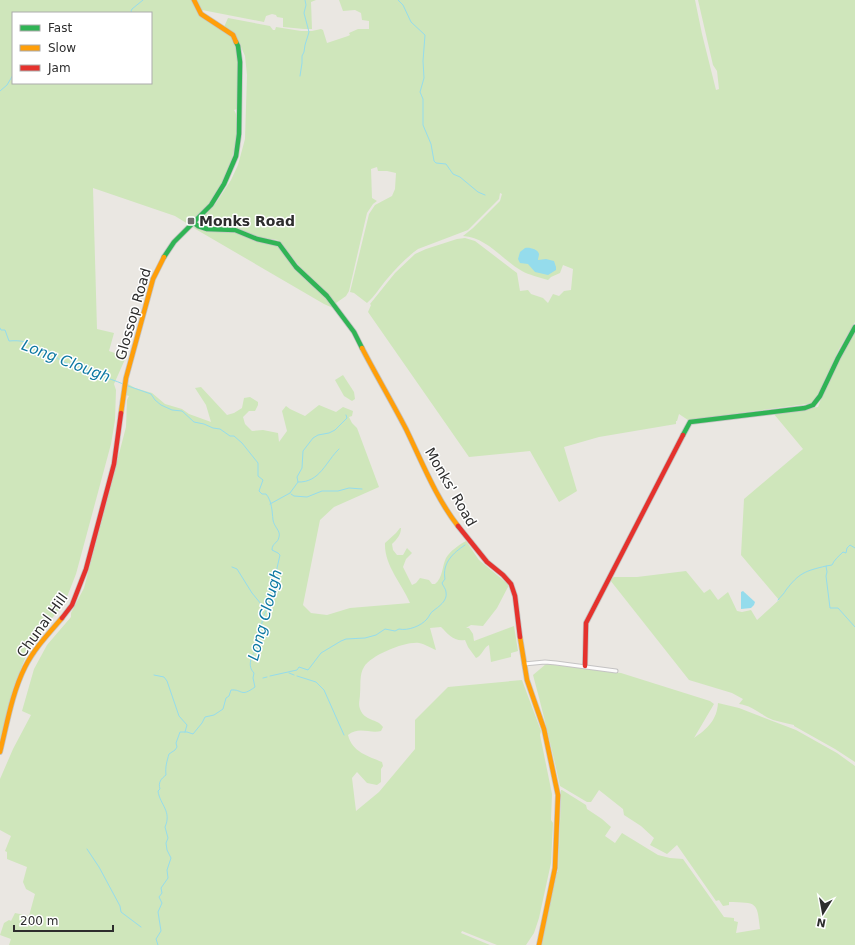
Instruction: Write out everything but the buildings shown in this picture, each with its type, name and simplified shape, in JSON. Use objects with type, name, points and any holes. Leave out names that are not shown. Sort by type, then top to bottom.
[{"type":"street","name":"Glossop Road","points":[[95,534],[116,453],[124,387],[152,282],[165,254],[193,222],[211,205],[224,184],[236,156],[239,134],[239,51],[235,38],[229,32],[201,14],[194,0]]},
{"type":"street","name":"Monks' Road","points":[[193,222],[198,226],[207,228],[236,230],[257,239],[279,244],[285,250],[296,267],[327,296],[354,332],[452,518],[484,559],[511,584],[515,596],[517,623],[527,680],[544,729],[558,800],[555,868],[539,945]]},
{"type":"street","points":[[585,666],[586,629],[588,619],[690,422],[805,408],[813,405],[820,396],[855,327]]},
{"type":"street","name":"Chunal Hill","points":[[0,752],[12,702],[22,672],[36,650],[72,605],[83,576],[95,534]]},
{"type":"street","points":[[524,664],[545,662],[616,671]]},
{"type":"green space","points":[[0,0],[192,0],[195,8],[201,15],[227,33],[234,40],[238,56],[237,109],[234,110],[237,116],[237,123],[232,159],[220,188],[214,197],[206,208],[188,224],[175,216],[93,188],[97,329],[114,333],[109,351],[126,357],[114,384],[116,390],[115,420],[111,444],[76,574],[65,602],[34,641],[26,656],[13,689],[0,740]]},
{"type":"green space","points":[[196,0],[316,0],[311,2],[312,29],[304,29],[283,27],[283,18],[272,14],[266,16],[264,22],[202,10]]},
{"type":"green space","points":[[339,0],[695,0],[716,90],[719,89],[717,71],[713,65],[698,0],[855,0],[855,322],[839,349],[814,403],[688,420],[679,414],[676,424],[599,437],[564,447],[577,491],[559,502],[530,451],[469,457],[368,312],[371,305],[370,304],[395,273],[415,254],[457,239],[465,238],[475,241],[517,273],[520,291],[528,290],[531,294],[543,298],[548,303],[553,294],[559,296],[564,291],[571,290],[573,269],[563,265],[560,273],[548,280],[534,276],[514,266],[480,241],[463,236],[500,201],[502,194],[500,193],[499,199],[468,230],[418,249],[414,252],[394,271],[367,303],[354,293],[350,292],[369,214],[375,205],[392,196],[395,189],[396,173],[378,171],[377,167],[371,169],[372,198],[377,201],[367,213],[349,291],[346,296],[334,304],[278,240],[261,238],[235,227],[210,227],[202,226],[199,223],[200,218],[216,203],[231,180],[238,165],[245,139],[247,75],[245,56],[238,40],[224,27],[228,18],[270,26],[273,30],[275,30],[276,27],[301,31],[321,29],[323,30],[327,43],[348,36],[350,35],[349,33],[358,29],[369,29],[369,21],[362,20],[361,13],[355,10],[343,11]]},
{"type":"green space","points":[[192,227],[234,231],[256,241],[275,243],[322,292],[333,308],[324,304]]},
{"type":"green space","points":[[855,332],[855,762],[794,725],[773,720],[752,708],[739,704],[743,699],[732,693],[689,680],[610,580],[614,577],[637,577],[686,571],[704,593],[710,589],[718,600],[728,592],[737,611],[742,612],[751,610],[757,620],[779,600],[741,555],[744,499],[803,449],[773,413],[818,407],[828,380]]},
{"type":"green space","points":[[343,375],[354,392],[355,399],[352,401],[344,396],[335,380]]},
{"type":"green space","points":[[128,384],[135,388],[152,393],[165,404],[182,409],[189,414],[211,422],[206,405],[195,388],[201,387],[227,415],[242,408],[244,398],[250,397],[258,402],[258,405],[255,411],[249,411],[243,417],[245,424],[252,431],[263,430],[278,433],[279,442],[287,431],[282,411],[286,406],[305,416],[319,405],[336,412],[343,407],[353,411],[352,416],[349,417],[357,428],[379,487],[334,507],[320,520],[303,605],[311,613],[327,615],[350,608],[410,603],[390,567],[385,551],[385,543],[400,528],[401,530],[397,539],[392,544],[393,550],[397,555],[403,555],[407,548],[412,553],[406,559],[403,567],[412,585],[420,578],[429,580],[432,584],[435,584],[440,579],[448,555],[455,548],[466,541],[479,560],[509,585],[497,608],[483,626],[471,625],[466,628],[469,628],[473,634],[474,641],[514,626],[518,651],[511,653],[511,657],[491,662],[489,645],[480,656],[476,658],[465,640],[454,639],[441,627],[430,628],[436,650],[419,643],[406,644],[381,654],[368,662],[364,667],[361,677],[360,709],[365,716],[378,722],[383,727],[381,731],[377,732],[356,731],[348,735],[353,746],[361,753],[382,762],[383,766],[381,769],[381,782],[377,785],[367,783],[357,772],[352,778],[356,811],[379,792],[415,749],[415,720],[448,687],[522,680],[541,731],[540,735],[552,794],[551,820],[553,823],[551,863],[539,918],[534,933],[526,945],[497,945],[462,931],[461,933],[490,945],[9,945],[11,939],[0,935],[4,923],[9,920],[11,921],[15,913],[29,916],[35,894],[26,889],[23,882],[27,867],[7,859],[7,852],[5,851],[11,836],[0,830],[0,779],[13,749],[31,715],[22,711],[34,669],[47,645],[71,617],[71,613],[84,588],[126,427],[127,400],[129,396],[126,395]]},
{"type":"green space","points":[[546,664],[621,673],[710,701],[714,704],[694,738],[710,724],[716,714],[718,703],[739,708],[796,730],[837,753],[855,766],[855,945],[541,945],[558,872],[561,790],[586,805],[587,809],[611,827],[605,836],[615,843],[622,833],[658,855],[683,859],[724,917],[734,918],[734,921],[738,922],[736,933],[760,929],[758,913],[754,905],[729,902],[729,905],[723,906],[719,900],[716,901],[677,845],[667,854],[650,845],[654,838],[641,826],[624,815],[623,809],[599,790],[591,802],[587,802],[560,786],[533,675]]},
{"type":"water","points":[[525,248],[531,248],[537,251],[539,254],[538,260],[546,259],[554,261],[556,270],[548,275],[535,272],[528,264],[520,263],[518,259],[520,252]]},
{"type":"water","points":[[743,591],[755,602],[751,608],[741,609],[741,592]]},
{"type":"waterway","points":[[132,12],[132,9],[143,0]]},
{"type":"waterway","points":[[300,76],[302,56],[309,32],[304,13],[306,5],[305,0]]},
{"type":"waterway","points":[[398,0],[403,5],[411,22],[425,35],[423,61],[424,78],[420,92],[423,99],[423,125],[431,144],[434,161],[436,163],[446,164],[453,174],[460,177],[478,192],[485,195]]},
{"type":"waterway","points":[[0,91],[7,85],[12,77]]},
{"type":"waterway","name":"Long Clough","points":[[0,328],[1,330],[5,330],[9,341],[28,343],[35,348],[37,352],[48,350],[54,356],[66,363],[78,365],[88,371],[123,384]]},
{"type":"waterway","name":"Long Clough","points":[[128,386],[151,394],[161,405],[172,410],[182,411],[194,422],[220,429],[230,436],[234,436],[242,443],[258,463],[258,476],[263,480],[259,491],[262,494],[266,494],[269,500],[274,522],[279,535],[272,550],[280,555],[277,568],[278,578],[269,605],[263,617],[259,639],[256,644],[257,649],[250,664],[254,673],[253,678],[255,687],[244,693],[231,690],[229,696],[226,698],[223,709],[214,715],[205,717],[193,734],[180,732],[176,743],[177,747],[169,754],[166,775],[161,779],[160,789],[158,791],[167,817],[165,827],[168,838],[166,843],[167,850],[171,858],[167,870],[168,878],[161,888],[162,893],[159,897],[162,903],[158,912],[161,931],[156,939],[158,945]]},
{"type":"waterway","points":[[270,504],[290,493],[298,482],[297,477],[302,468],[303,451],[313,438],[335,430],[347,418],[346,415]]},
{"type":"waterway","points":[[298,482],[312,479],[317,475],[339,449]]},
{"type":"waterway","points":[[291,494],[294,496],[307,497],[322,491],[338,491],[349,488],[362,489]]},
{"type":"waterway","points":[[270,676],[297,670],[299,667],[308,670],[321,653],[346,639],[365,638],[376,635],[385,629],[395,631],[399,629],[410,629],[421,624],[440,606],[446,598],[446,591],[442,583],[445,579],[445,568],[449,559],[456,551],[465,545]]},
{"type":"waterway","points":[[855,548],[850,545],[847,548],[846,553],[843,552],[832,565],[826,566],[830,608],[838,608],[855,627]]},
{"type":"waterway","points":[[778,600],[799,576],[813,569],[826,566]]},
{"type":"waterway","points":[[232,567],[237,569],[252,593],[266,610]]},
{"type":"waterway","points":[[289,673],[294,675]]},
{"type":"waterway","points":[[154,675],[164,677],[167,681],[179,716],[187,725],[185,732]]},
{"type":"waterway","points":[[297,676],[316,682],[324,690],[344,735]]},
{"type":"waterway","points":[[263,678],[267,677]]},
{"type":"waterway","points":[[87,849],[99,867],[120,906],[121,912],[141,927]]},
{"type":"traffic: fast","points":[[164,257],[174,242],[211,205],[224,184],[236,156],[239,134],[240,62],[236,42]]},
{"type":"traffic: fast","points":[[193,222],[198,226],[207,229],[235,230],[257,239],[279,244],[296,267],[327,296],[354,332],[362,348]]},
{"type":"traffic: fast","points":[[683,435],[690,422],[805,408],[813,405],[820,396],[855,327]]},
{"type":"traffic: slow","points":[[194,0],[201,14],[233,35],[236,42]]},
{"type":"traffic: slow","points":[[121,413],[126,378],[153,279],[164,257]]},
{"type":"traffic: slow","points":[[362,348],[406,429],[436,492],[458,526]]},
{"type":"traffic: slow","points":[[0,752],[13,698],[20,677],[37,648],[62,618]]},
{"type":"traffic: slow","points":[[520,637],[527,680],[544,729],[558,795],[555,868],[539,945]]},
{"type":"traffic: jam","points":[[62,618],[72,605],[86,569],[114,464],[121,413]]},
{"type":"traffic: jam","points":[[585,666],[586,623],[683,435]]},
{"type":"traffic: jam","points":[[458,526],[487,562],[503,575],[511,584],[515,596],[520,637]]},
{"type":"place","name":"Monks Road","points":[[191,221]]}]
